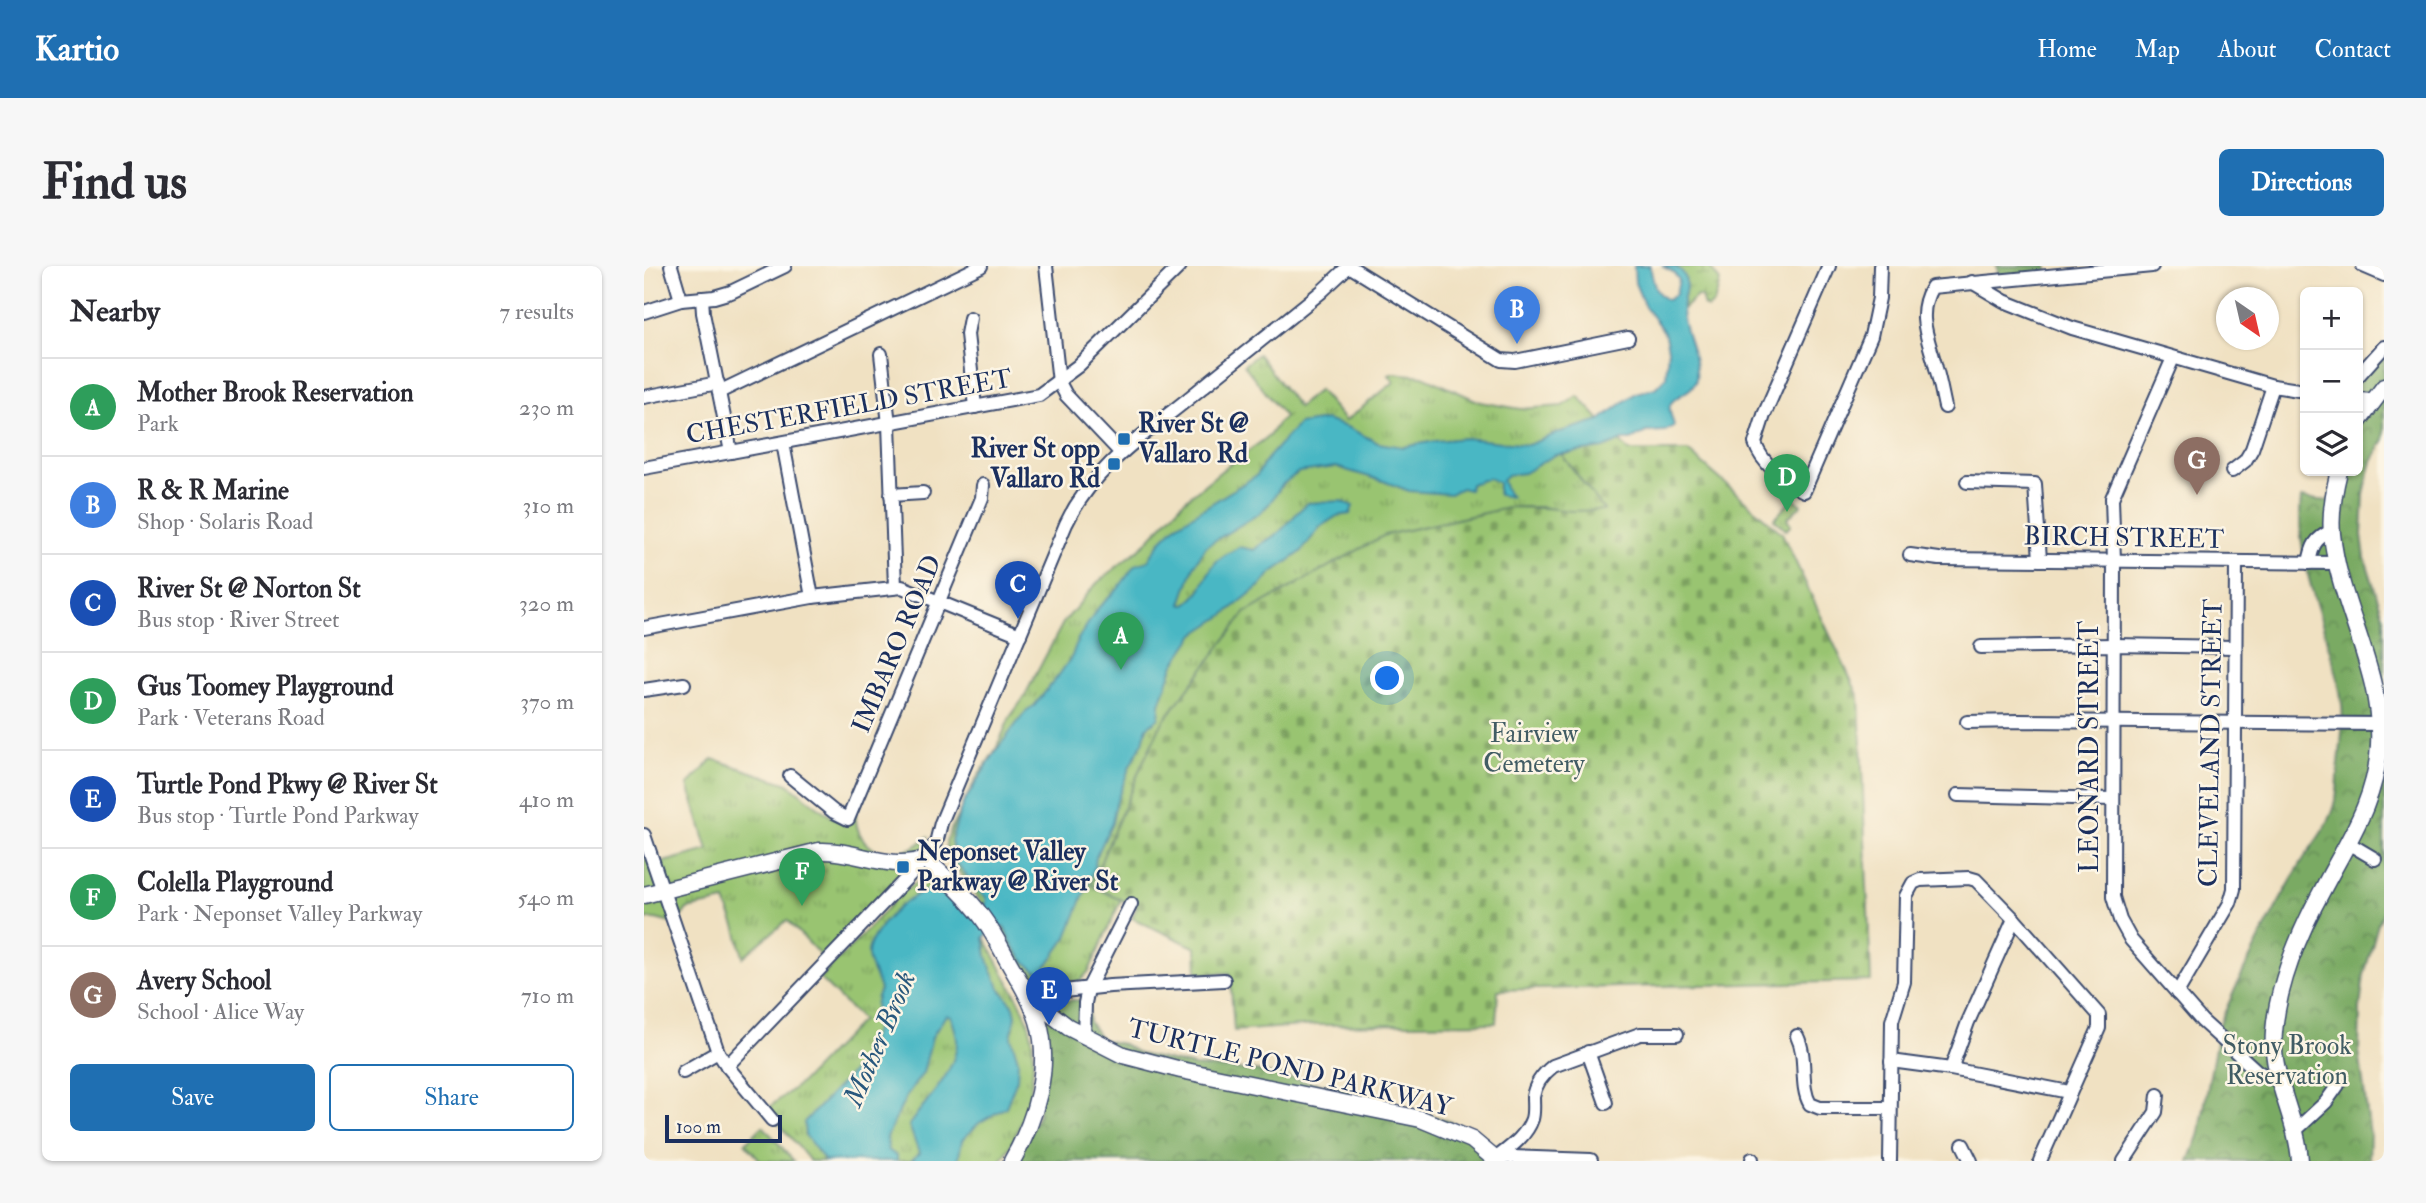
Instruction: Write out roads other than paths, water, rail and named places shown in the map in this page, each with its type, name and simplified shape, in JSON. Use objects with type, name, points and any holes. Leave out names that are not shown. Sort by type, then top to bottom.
[{"type":"main road","points":[[2365,400],[2384,387]]},
{"type":"main road","points":[[2301,1161],[2296,1130],[2273,1054],[2274,1032],[2285,981],[2312,909],[2364,813],[2374,780],[2382,724],[2374,685],[2338,563],[2332,531],[2338,476]]},
{"type":"main road","points":[[644,895],[818,851],[838,852],[897,864],[925,859],[974,907],[993,934],[1038,1020],[1043,1045],[1041,1080],[1032,1118],[1012,1161]]},
{"type":"main road","name":"TURTLE POND PARKWAY","points":[[1027,995],[1084,1037],[1120,1053],[1149,1063],[1432,1122],[1472,1140],[1496,1160]]},
{"type":"main road","name":"TURTLE POND PARKWAY","points":[[1038,1020],[1068,1027]]},
{"type":"street","points":[[671,266],[681,300]]},
{"type":"street","points":[[644,312],[681,300],[731,292],[786,266]]},
{"type":"street","points":[[644,397],[719,388],[981,266]]},
{"type":"street","points":[[1046,266],[1059,382],[1066,395],[1121,453]]},
{"type":"street","name":"CHESTERFIELD STREET","points":[[644,468],[1040,396],[1078,366],[1180,266]]},
{"type":"street","points":[[727,1066],[925,859],[936,842],[941,823],[1076,505],[1098,474],[1349,266],[1501,360],[1515,361],[1628,338]]},
{"type":"street","points":[[1829,266],[1764,415],[1755,443],[1761,456],[1784,479],[1804,491],[1871,336],[1879,298],[1880,266]]},
{"type":"street","points":[[1945,407],[1923,323],[1924,306],[1932,287],[1972,282],[1999,274],[2152,266]]},
{"type":"street","points":[[2363,266],[2384,275]]},
{"type":"street","points":[[1972,282],[2004,301],[2036,315],[2092,334],[2273,386],[2300,390]]},
{"type":"street","points":[[702,298],[731,452]]},
{"type":"street","points":[[970,318],[967,334],[975,407]]},
{"type":"street","points":[[2363,370],[2384,347]]},
{"type":"street","points":[[881,354],[889,424],[895,587]]},
{"type":"street","name":"LEONARD STREET","points":[[2174,358],[2136,447],[2113,491],[2112,885],[2116,908],[2131,940],[2177,993],[2202,1021],[2246,1062],[2264,1076],[2279,1077]]},
{"type":"street","points":[[2232,471],[2245,461],[2252,449],[2273,386]]},
{"type":"street","points":[[783,443],[811,597]]},
{"type":"street","points":[[1968,482],[2035,484],[2040,560]]},
{"type":"street","name":"IMBARO ROAD","points":[[790,776],[841,817],[848,819],[982,498],[983,485]]},
{"type":"street","points":[[891,495],[923,493]]},
{"type":"street","points":[[2309,563],[2314,542],[2332,531]]},
{"type":"street","name":"BIRCH STREET","points":[[1910,555],[1939,559],[2338,563]]},
{"type":"street","name":"CLEVELAND STREET","points":[[2177,993],[2233,895],[2236,562]]},
{"type":"street","points":[[644,628],[811,597],[895,587],[909,589],[1020,635]]},
{"type":"street","points":[[1981,647],[2235,647]]},
{"type":"street","points":[[644,690],[684,684]]},
{"type":"street","points":[[1967,722],[2382,724]]},
{"type":"street","points":[[1958,796],[2112,799]]},
{"type":"street","points":[[644,835],[718,1052],[772,1119]]},
{"type":"street","points":[[2348,843],[2375,859]]},
{"type":"street","points":[[1890,1161],[1892,1021],[1904,982],[1906,895],[1913,883],[1920,880],[1969,878],[1976,880],[2014,919],[2099,1015],[2099,1028],[2040,1161]]},
{"type":"street","points":[[1084,1037],[1088,989],[1131,904]]},
{"type":"street","points":[[1951,1069],[1968,1022],[2014,919]]},
{"type":"street","points":[[1027,995],[1224,980]]},
{"type":"street","points":[[1496,1160],[1521,1138],[1528,1128],[1533,1118],[1535,1088],[1544,1073],[1553,1066],[1640,1034],[1677,1034]]},
{"type":"street","points":[[1797,1036],[1804,1049],[1806,1095],[1810,1104],[1820,1108],[1890,1108]]},
{"type":"street","points":[[683,1072],[718,1052]]},
{"type":"street","points":[[1588,1052],[1606,1103]]},
{"type":"street","points":[[1891,1061],[1951,1069],[2069,1092]]},
{"type":"street","points":[[2296,1130],[2326,1102],[2338,1085]]},
{"type":"street","points":[[2124,1161],[2156,1112],[2158,1095]]},
{"type":"street","points":[[1963,1145],[1971,1161]]},
{"type":"street","points":[[1496,1160],[1512,1157],[1591,1160]]},
{"type":"water","name":"Mother Brook","points":[[1634,266],[1650,266],[1657,290],[1668,300],[1676,294],[1679,280],[1673,272],[1662,266],[1678,269],[1686,281],[1683,318],[1695,362],[1696,379],[1691,388],[1675,398],[1670,405],[1674,426],[1665,431],[1646,432],[1631,440],[1622,440],[1604,448],[1555,455],[1524,473],[1507,475],[1502,481],[1512,497],[1498,495],[1498,483],[1489,478],[1471,484],[1469,490],[1461,488],[1450,494],[1409,491],[1336,467],[1299,472],[1283,484],[1260,513],[1206,546],[1194,566],[1181,604],[1184,605],[1195,596],[1215,563],[1221,558],[1239,547],[1254,550],[1278,533],[1308,503],[1341,501],[1353,506],[1350,514],[1337,516],[1320,527],[1301,552],[1270,574],[1224,615],[1195,634],[1173,666],[1160,704],[1159,718],[1147,727],[1143,742],[1130,766],[1116,803],[1112,823],[1096,857],[1095,866],[1067,937],[1044,970],[1040,973],[1023,959],[1004,927],[998,927],[984,937],[991,969],[1000,988],[1014,1007],[1016,1016],[1011,1037],[1018,1060],[1017,1079],[1006,1107],[979,1123],[962,1140],[958,1161],[911,1161],[919,1153],[909,1125],[945,1077],[955,1056],[956,1033],[951,1016],[946,1015],[932,1037],[923,1073],[907,1095],[887,1137],[888,1150],[897,1156],[897,1161],[825,1161],[805,1135],[804,1122],[867,1057],[876,1024],[876,1002],[880,990],[868,959],[874,936],[891,915],[921,893],[929,891],[941,894],[970,915],[986,904],[986,897],[956,862],[951,841],[962,805],[998,748],[1027,710],[1034,706],[1059,675],[1099,607],[1117,590],[1135,565],[1148,561],[1160,542],[1177,525],[1257,475],[1267,459],[1298,424],[1326,420],[1378,443],[1403,447],[1465,438],[1528,445],[1600,420],[1636,393],[1655,388],[1666,377],[1668,349],[1664,332],[1645,307],[1635,283]]},
{"type":"place","name":"R & R Marine","points":[[1517,344]]},
{"type":"place","name":"River St @ Vallaro Rd","points":[[1124,439]]},
{"type":"place","name":"River St opp Vallaro Rd","points":[[1114,464]]},
{"type":"place","name":"Avery School","points":[[2197,495]]},
{"type":"place","name":"Gus Toomey Playground","points":[[1787,512]]},
{"type":"place","name":"River St @ Norton St","points":[[1018,619]]},
{"type":"place","name":"Mother Brook Reservation","points":[[1121,670]]},
{"type":"place","name":"Neponset Valley Parkway @ River St","points":[[903,867]]},
{"type":"place","name":"Colella Playground","points":[[802,906]]},
{"type":"place","name":"Turtle Pond Pkwy @ River St","points":[[1049,1025]]},
{"type":"park label","name":"Fairview Cemetery","points":[[1534,749]]},
{"type":"park label","name":"Stony Brook Reservation","points":[[2287,1061]]}]
